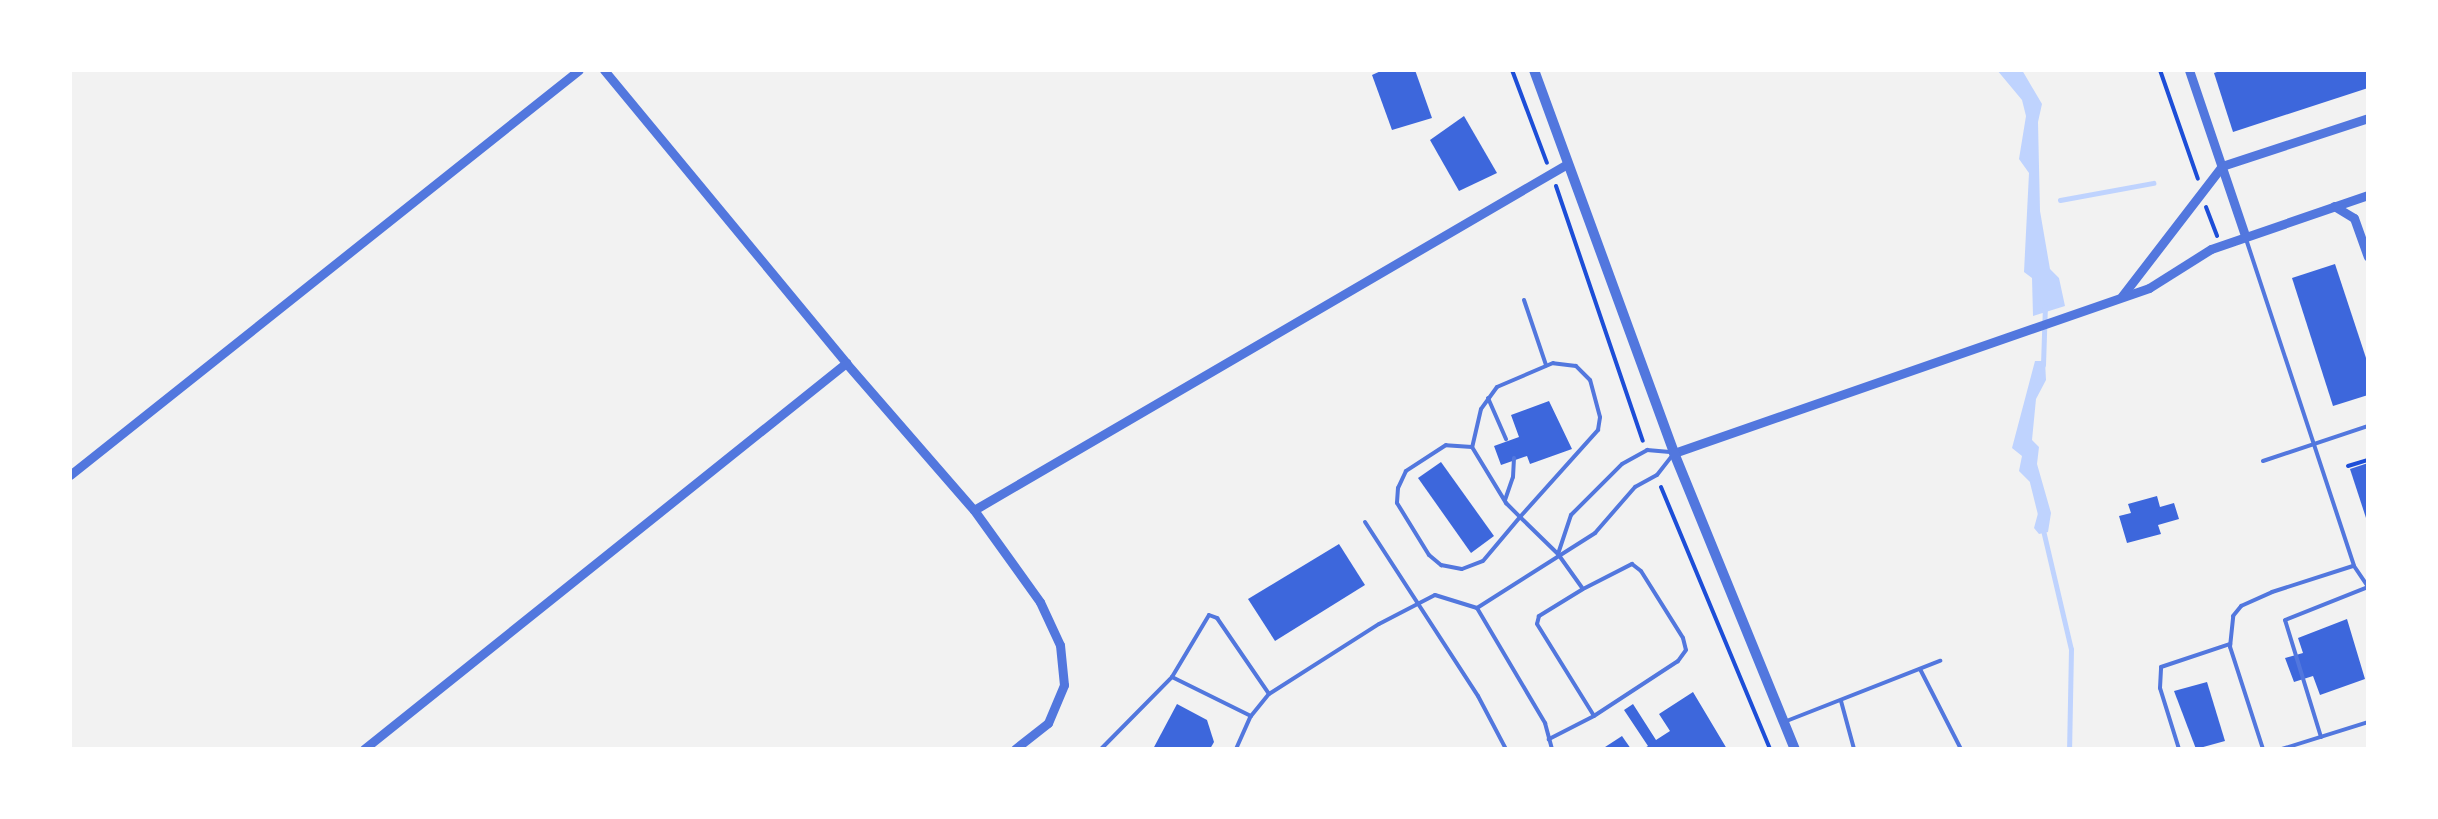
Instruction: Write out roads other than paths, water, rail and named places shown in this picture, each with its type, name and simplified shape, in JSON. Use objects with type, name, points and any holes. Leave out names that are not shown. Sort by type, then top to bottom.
[{"type":"street","points":[[70,475],[579,70]]},
{"type":"street","points":[[604,70],[846,363],[974,510],[1040,602],[1060,645],[1064,685],[1048,723],[1015,749]]},
{"type":"street","points":[[1534,70],[1674,453],[1795,749]]},
{"type":"street","points":[[2189,70],[2245,235]]},
{"type":"street","points":[[2120,298],[2222,166],[2368,118]]},
{"type":"street","points":[[974,510],[1566,164]]},
{"type":"street","points":[[1674,453],[2150,288],[2192,258],[2245,235],[2368,195]]},
{"type":"street","points":[[2334,206],[2354,218],[2368,257]]},
{"type":"street","points":[[364,749],[846,363]]},
{"type":"lane","points":[[2245,235],[2354,566],[2368,587],[2285,620],[2321,737]]},
{"type":"lane","points":[[1524,300],[1546,365]]},
{"type":"lane","points":[[1472,447],[1446,445],[1406,471],[1398,488],[1397,504],[1429,554],[1441,565],[1462,569],[1483,561],[1520,517],[1598,430],[1600,417],[1590,380],[1576,366],[1546,365],[1497,387],[1481,408],[1472,447],[1505,500],[1520,517],[1558,554],[1583,590]]},
{"type":"lane","points":[[1488,398],[1506,439]]},
{"type":"lane","points":[[2264,461],[2368,426]]},
{"type":"lane","points":[[1558,554],[1571,515],[1622,464],[1647,450],[1674,453]]},
{"type":"lane","points":[[1478,608],[1594,533],[1635,487],[1657,474],[1674,453]]},
{"type":"lane","points":[[1505,500],[1514,477],[1514,458]]},
{"type":"lane","points":[[1365,522],[1420,603],[1506,749]]},
{"type":"lane","points":[[1549,739],[1594,716],[1678,661],[1686,650],[1683,638],[1642,571],[1632,564],[1539,616],[1537,624],[1594,716]]},
{"type":"lane","points":[[2263,749],[2230,644],[2230,624],[2242,606],[2354,566]]},
{"type":"lane","points":[[1236,749],[1251,716],[1269,694],[1435,595],[1478,608],[1545,723],[1552,749]]},
{"type":"lane","points":[[1100,749],[1172,676],[1201,621],[1209,615],[1217,618],[1269,694]]},
{"type":"lane","points":[[2180,749],[2160,688],[2161,667],[2230,644]]},
{"type":"lane","points":[[1784,722],[1940,661]]},
{"type":"lane","points":[[1920,669],[1962,749]]},
{"type":"lane","points":[[1172,676],[1251,716]]},
{"type":"lane","points":[[1841,700],[1854,749]]},
{"type":"lane","points":[[2282,749],[2368,722]]},
{"type":"water","points":[[1997,70],[2022,70],[2042,104],[2038,122],[2040,211],[2050,269],[2059,278],[2065,306],[2033,316],[2032,278],[2024,272],[2029,173],[2019,159],[2026,116],[2022,100]]},
{"type":"water","points":[[2035,361],[2045,361],[2046,380],[2036,399],[2032,440],[2039,447],[2037,464],[2051,513],[2048,532],[2039,534],[2034,528],[2040,506],[2035,487],[2019,471],[2022,456],[2012,448]]},
{"type":"waterway","points":[[2060,200],[2153,183]]},
{"type":"waterway","points":[[2043,365],[2045,306]]},
{"type":"waterway","points":[[2032,482],[2040,515]]},
{"type":"waterway","points":[[2043,530],[2071,649],[2069,749]]}]
